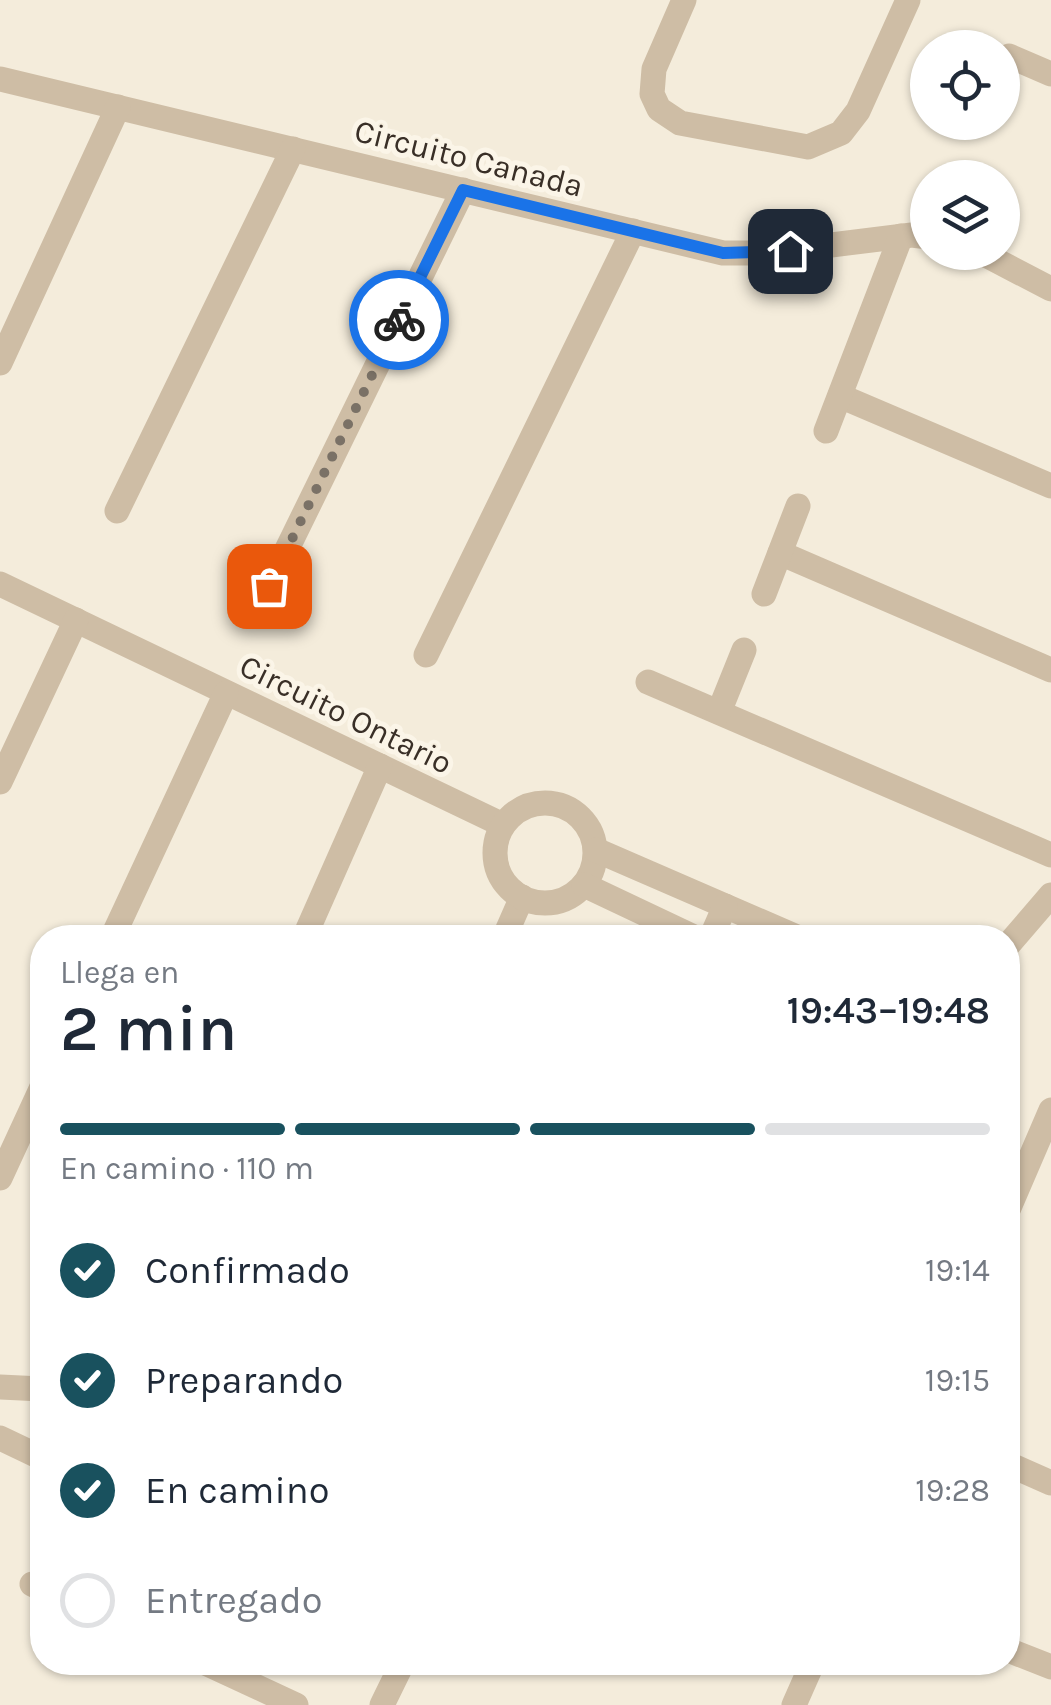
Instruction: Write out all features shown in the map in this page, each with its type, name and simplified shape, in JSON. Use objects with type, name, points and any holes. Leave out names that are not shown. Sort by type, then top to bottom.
[{"type":"street","points":[[684,0],[654,69],[652,94],[660,109],[680,123],[808,147],[840,133],[858,111],[908,0]]},
{"type":"street","points":[[1020,60],[1051,74]]},
{"type":"street","name":"Circuito Canada","points":[[0,78],[723,253],[767,253],[910,236]]},
{"type":"street","points":[[0,362],[118,107]]},
{"type":"street","points":[[117,512],[294,149]]},
{"type":"street","points":[[269,586],[463,190]]},
{"type":"street","points":[[426,655],[633,232]]},
{"type":"street","points":[[826,431],[901,236]]},
{"type":"street","points":[[1015,270],[1051,289]]},
{"type":"street","points":[[840,396],[1051,486]]},
{"type":"street","points":[[764,594],[798,506]]},
{"type":"street","points":[[780,553],[1051,670]]},
{"type":"street","name":"Circuito Ontario","points":[[0,584],[502,825]]},
{"type":"street","points":[[0,782],[76,620]]},
{"type":"street","points":[[719,712],[744,650]]},
{"type":"street","points":[[648,682],[1051,855]]},
{"type":"street","points":[[118,925],[226,693]]},
{"type":"street","points":[[310,925],[380,766]]},
{"type":"street","points":[[534,803],[570,808],[587,823],[596,850],[584,886],[554,903],[522,898],[504,882],[496,864],[496,844],[502,825],[516,811],[534,803]]},
{"type":"street","points":[[596,850],[769,925]]},
{"type":"street","points":[[584,886],[668,925]]},
{"type":"street","points":[[1020,931],[1051,895]]},
{"type":"street","points":[[510,925],[522,898]]},
{"type":"street","points":[[717,925],[726,906]]},
{"type":"street","points":[[1020,1168],[1051,1110]]},
{"type":"street","points":[[0,1178],[30,1112]]},
{"type":"street","points":[[0,1388],[30,1389]]},
{"type":"street","points":[[0,1438],[30,1452]]},
{"type":"street","points":[[1020,1469],[1051,1483]]},
{"type":"street","points":[[1020,1655],[1051,1667]]},
{"type":"street","points":[[231,1675],[296,1705]]},
{"type":"street","points":[[382,1705],[396,1675]]},
{"type":"street","points":[[794,1705],[807,1675]]},
{"type":"way so far","points":[[269,586],[399,320]]},
{"type":"route","points":[[399,320],[463,190],[723,253],[790,251]]}]
